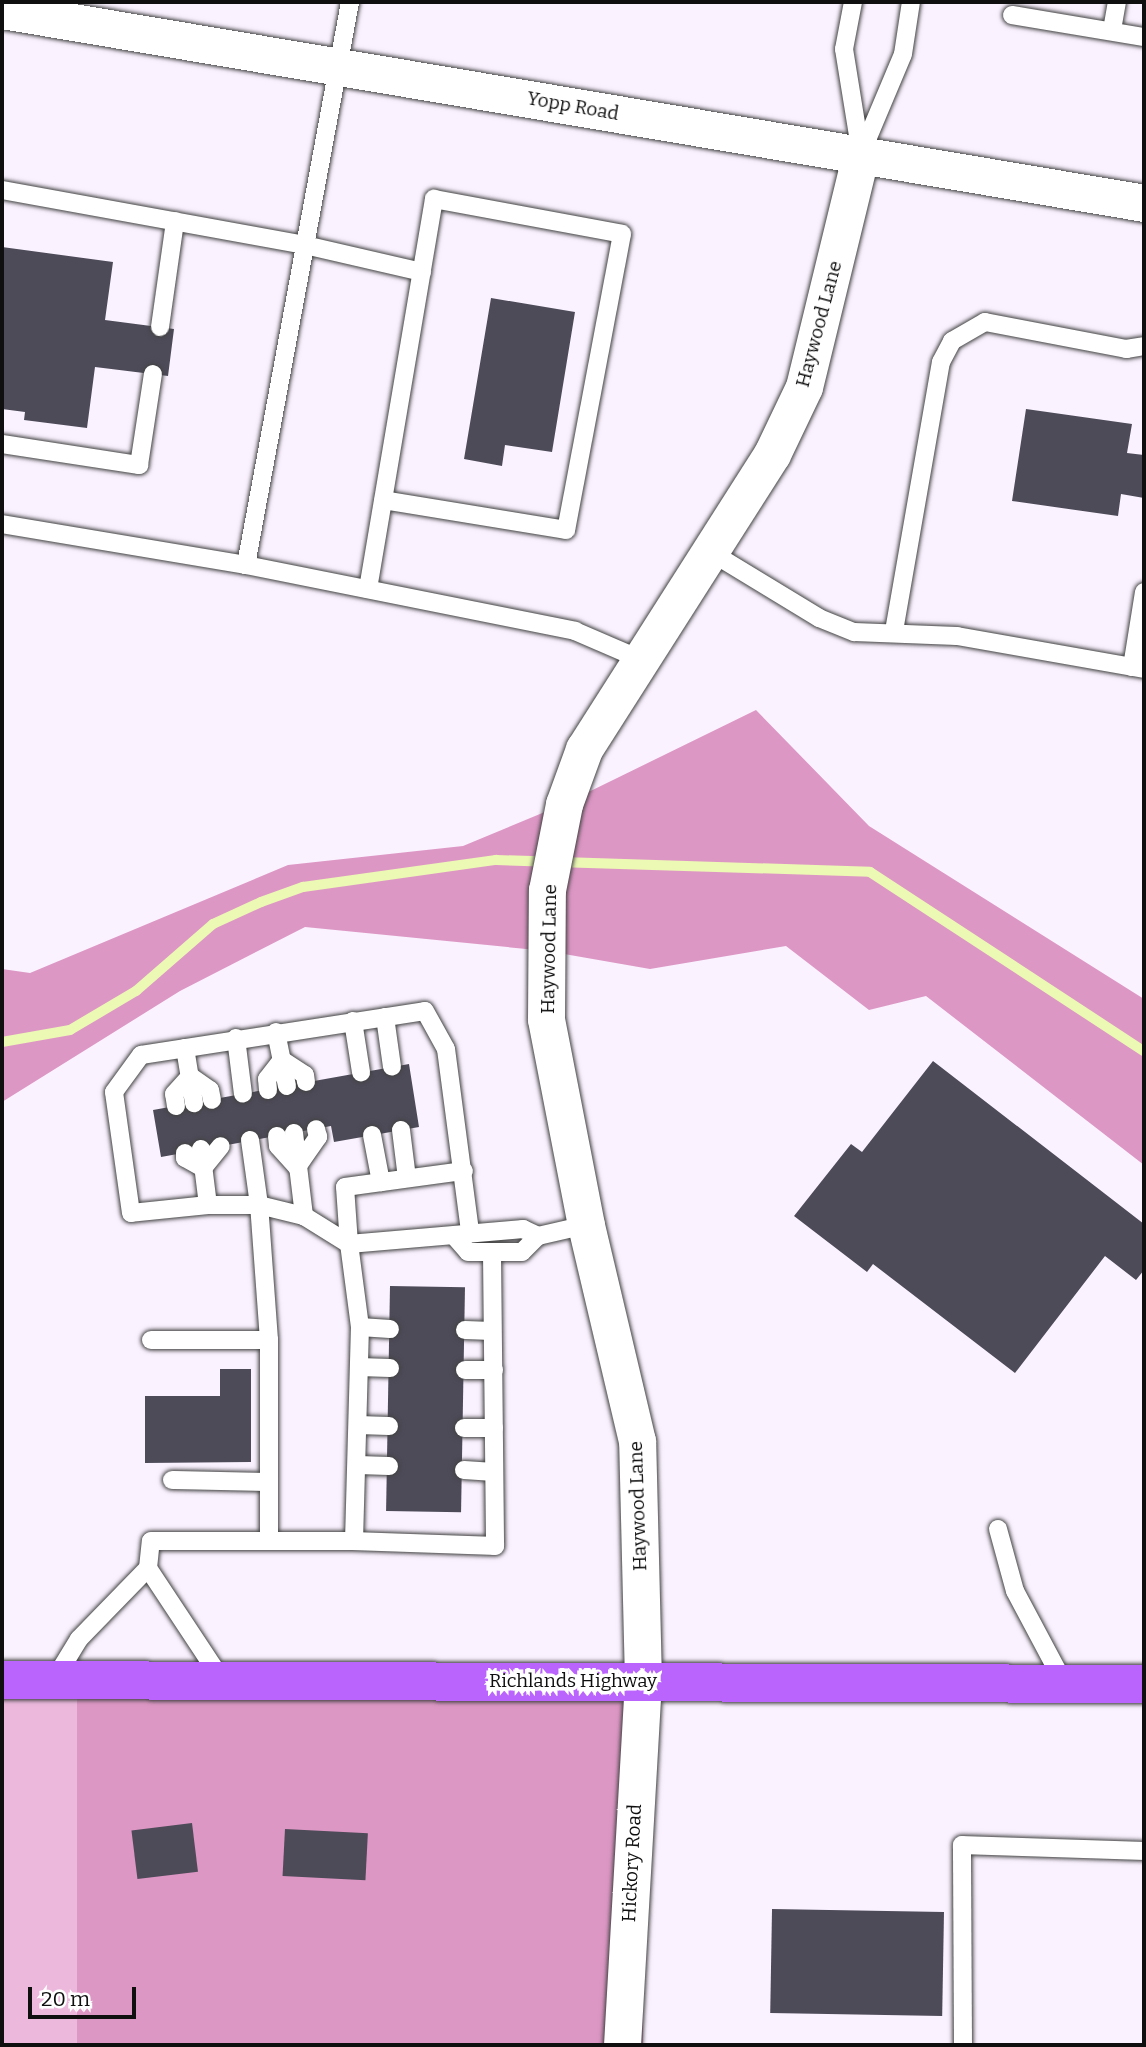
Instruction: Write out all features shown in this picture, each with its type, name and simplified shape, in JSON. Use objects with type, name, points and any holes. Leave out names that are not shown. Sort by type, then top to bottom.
[{"type":"main road","name":"Richlands Highway","points":[[2,1680],[1144,1684]]},
{"type":"street","name":"Yopp Road","points":[[2,10],[1144,203]]},
{"type":"street","name":"Haywood Lane","points":[[643,1681],[637,1441],[586,1225],[546,1019],[547,890],[564,804],[584,749],[772,454],[804,387],[861,154]]},
{"type":"street","name":"Hickory Road","points":[[622,2045],[643,1681]]},
{"type":"lane","points":[[246,565],[350,2]]},
{"type":"lane","points":[[853,2],[844,49],[861,154]]},
{"type":"lane","points":[[861,154],[903,54],[911,2]]},
{"type":"lane","points":[[1112,30],[1117,2]]},
{"type":"lane","points":[[1012,15],[1144,37]]},
{"type":"lane","points":[[2,190],[305,245],[422,272]]},
{"type":"lane","points":[[368,589],[383,500],[422,272],[434,199],[622,234],[566,530],[383,500]]},
{"type":"lane","points":[[160,327],[175,222]]},
{"type":"lane","points":[[894,631],[941,362],[952,341],[985,323],[1126,349],[1144,346]]},
{"type":"lane","points":[[2,444],[139,465],[153,374]]},
{"type":"lane","points":[[2,523],[246,565],[575,631],[639,659]]},
{"type":"lane","points":[[709,551],[819,618],[854,632],[894,631],[957,636],[1138,668],[1144,592]]},
{"type":"lane","points":[[538,1236],[523,1229],[463,1235],[349,1244],[304,1216],[259,1205],[208,1205],[131,1213],[114,1092],[141,1055],[236,1038],[425,1011],[446,1049],[464,1171],[463,1235],[468,1252],[522,1252],[538,1236],[586,1225]]},
{"type":"lane","points":[[385,1017],[392,1067]]},
{"type":"lane","points":[[353,1021],[361,1072]]},
{"type":"lane","points":[[276,1032],[287,1086]]},
{"type":"lane","points":[[236,1038],[243,1094]]},
{"type":"lane","points":[[186,1048],[194,1103]]},
{"type":"lane","points":[[282,1060],[305,1076],[306,1082]]},
{"type":"lane","points":[[268,1090],[267,1079],[282,1060]]},
{"type":"lane","points":[[298,1167],[318,1137],[316,1129]]},
{"type":"lane","points":[[401,1130],[407,1178]]},
{"type":"lane","points":[[285,1135],[298,1167],[304,1216]]},
{"type":"lane","points":[[372,1135],[381,1182]]},
{"type":"lane","points":[[250,1140],[259,1205],[269,1340],[269,1541]]},
{"type":"lane","points":[[203,1168],[222,1150],[220,1146]]},
{"type":"lane","points":[[193,1151],[203,1168],[208,1205]]},
{"type":"lane","points":[[354,1541],[360,1327],[345,1187],[464,1171]]},
{"type":"lane","points":[[54,1680],[79,1639],[148,1568],[151,1541],[354,1541],[495,1546],[492,1253]]},
{"type":"lane","points":[[360,1327],[390,1329]]},
{"type":"lane","points":[[465,1330],[492,1331]]},
{"type":"lane","points":[[151,1340],[269,1340]]},
{"type":"lane","points":[[359,1367],[390,1368]]},
{"type":"lane","points":[[465,1370],[494,1370]]},
{"type":"lane","points":[[358,1425],[389,1426]]},
{"type":"lane","points":[[464,1427],[494,1428]]},
{"type":"lane","points":[[358,1465],[389,1466]]},
{"type":"lane","points":[[464,1470],[494,1472]]},
{"type":"lane","points":[[172,1480],[269,1482]]},
{"type":"lane","points":[[998,1529],[1015,1591],[1063,1683]]},
{"type":"lane","points":[[148,1568],[223,1681]]},
{"type":"lane","points":[[963,2045],[962,1845],[1144,1851]]},
{"type":"shaded area","points":[[756,710],[869,826],[1144,999],[1144,1165],[926,996],[869,1010],[786,946],[650,969],[547,951],[305,927],[180,991],[2,1102],[2,969],[30,973],[288,865],[463,846],[564,804]]},
{"type":"shaded area","points":[[2,1680],[77,1680],[77,2045],[2,2045]]},
{"type":"shaded area","points":[[77,1680],[643,1680],[643,2045],[77,2045]]},
{"type":"building","points":[[2,247],[113,262],[105,320],[174,329],[168,376],[95,367],[87,428],[24,420],[25,412],[2,409]]},
{"type":"building","points":[[491,298],[575,312],[552,452],[505,445],[502,466],[464,459]]},
{"type":"building","points":[[1026,409],[1132,424],[1127,453],[1144,455],[1144,498],[1121,494],[1118,516],[1012,501]]},
{"type":"building","points":[[933,1061],[1144,1224],[1144,1270],[1136,1280],[1105,1256],[1015,1373],[873,1264],[867,1272],[794,1216],[851,1144],[862,1152]]},
{"type":"building","points":[[409,1064],[419,1127],[334,1142],[331,1126],[161,1157],[153,1110]]},
{"type":"building","points":[[390,1286],[465,1287],[461,1512],[386,1511]]},
{"type":"building","points":[[220,1369],[251,1369],[251,1462],[145,1463],[145,1396],[220,1396]]},
{"type":"building","points":[[192,1823],[198,1872],[137,1879],[131,1830]]},
{"type":"building","points":[[285,1829],[368,1833],[365,1880],[283,1876]]},
{"type":"building","points":[[772,1909],[944,1912],[942,2016],[770,2013]]},
{"type":"waterway","points":[[2,1042],[70,1030],[136,991],[213,924],[261,902],[303,887],[496,860],[870,872],[1144,1051]]}]
